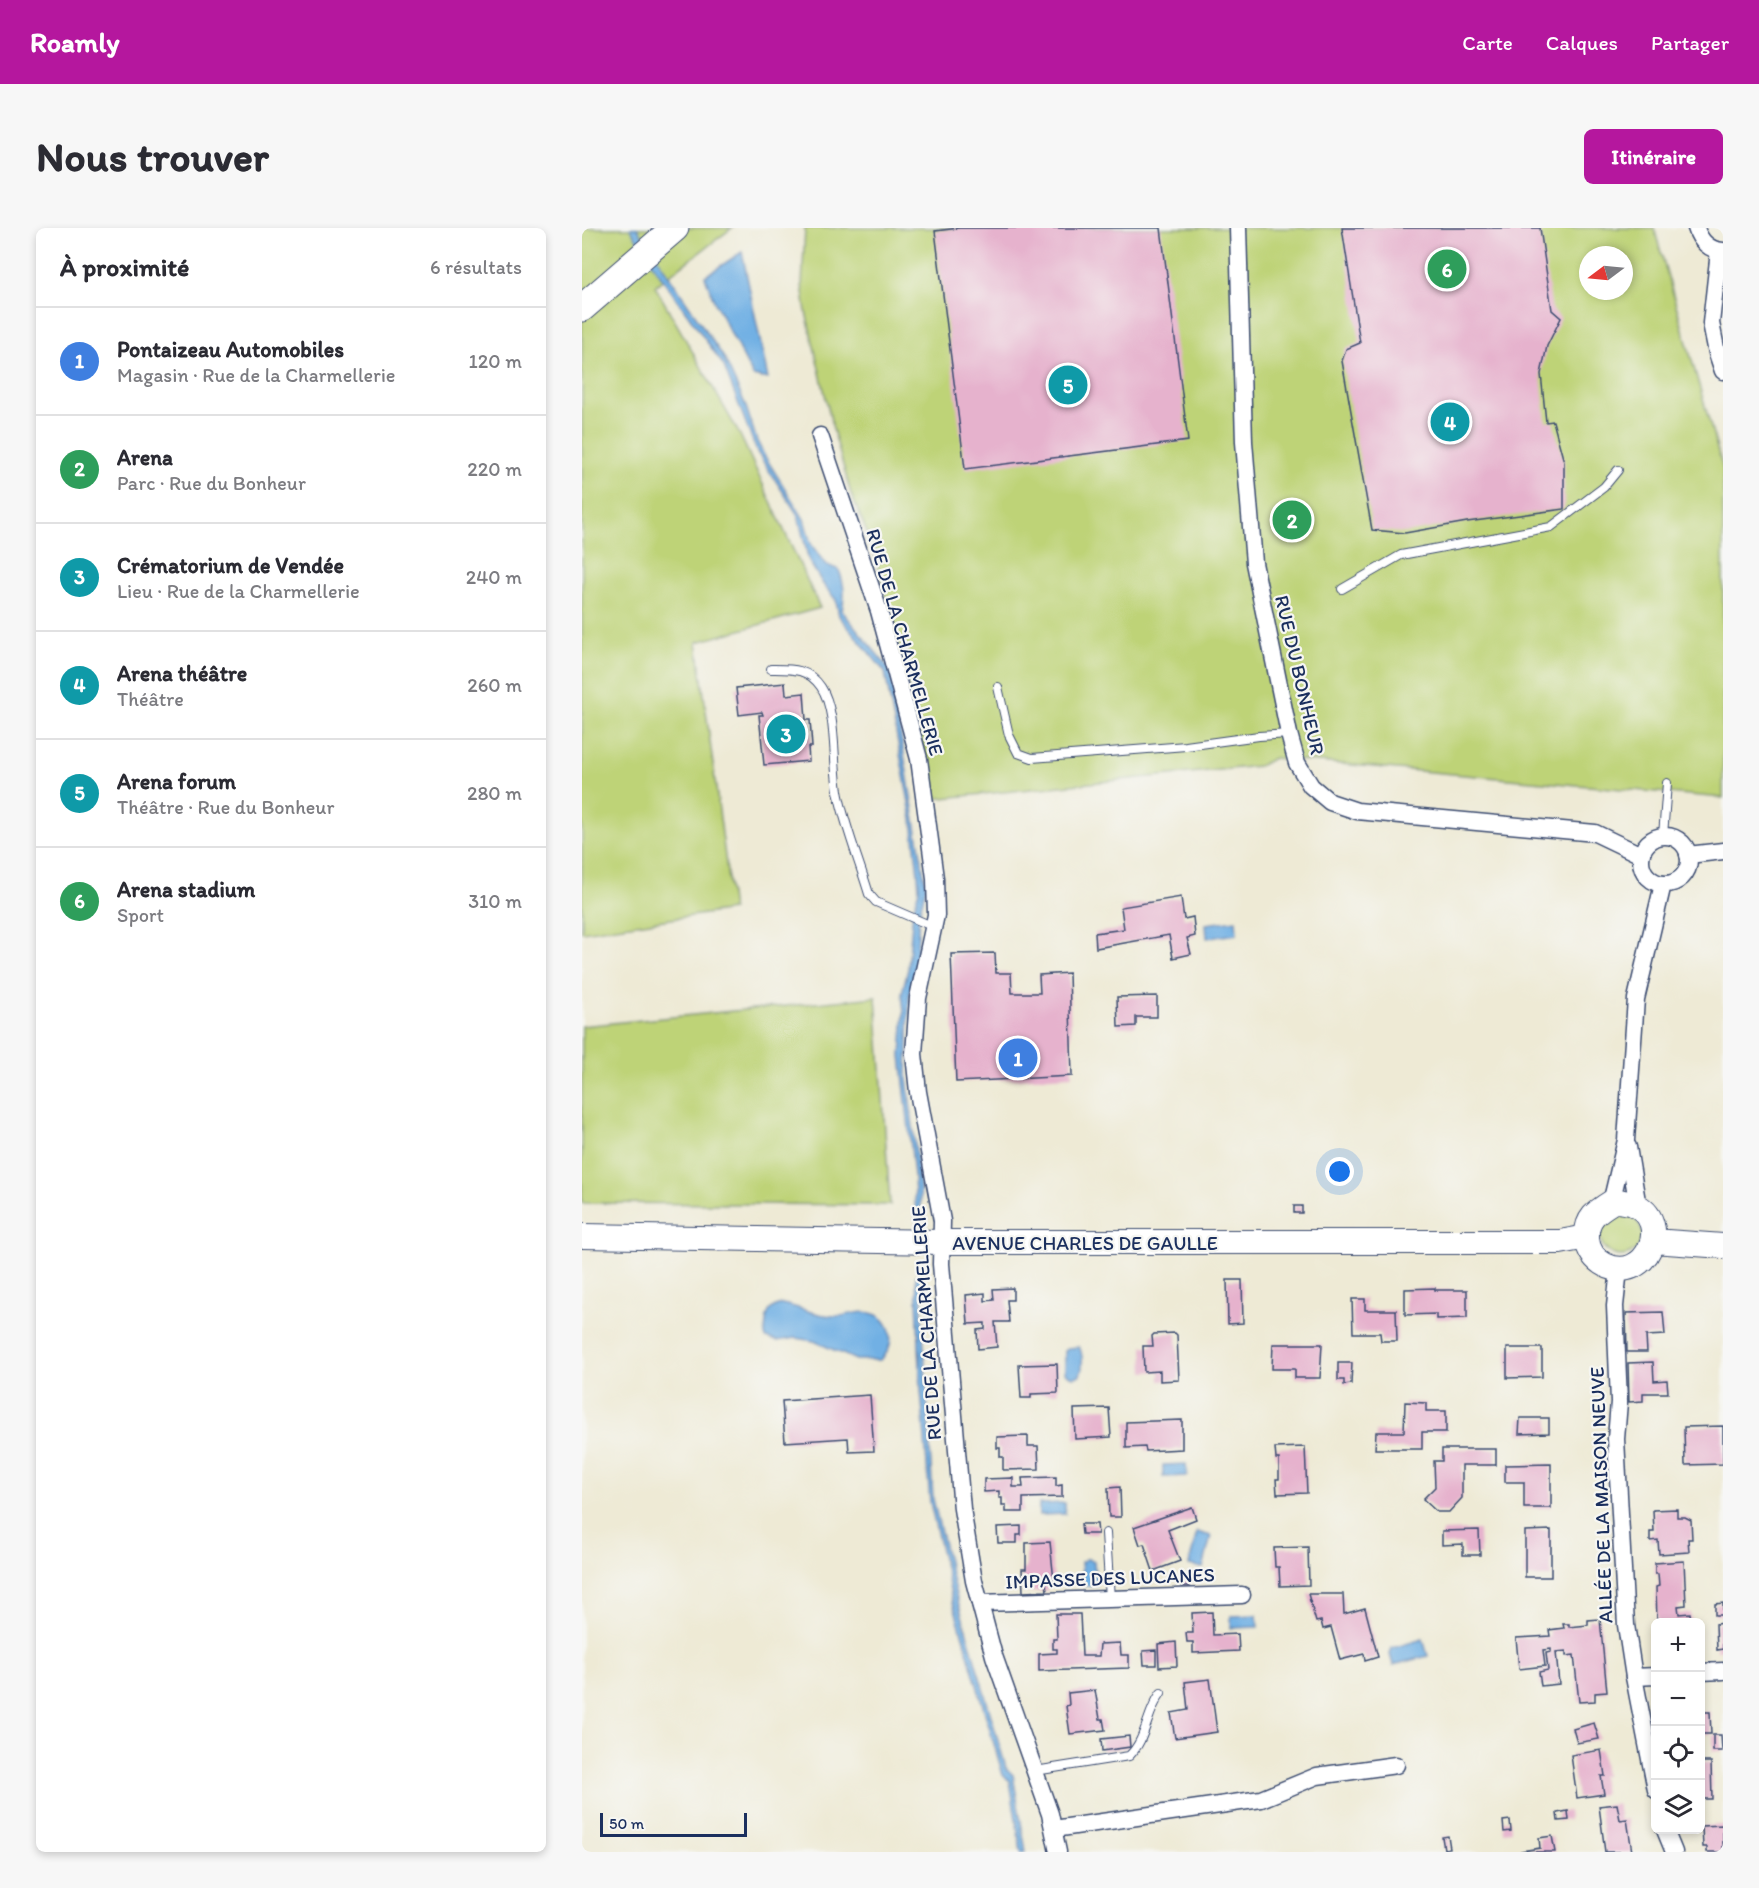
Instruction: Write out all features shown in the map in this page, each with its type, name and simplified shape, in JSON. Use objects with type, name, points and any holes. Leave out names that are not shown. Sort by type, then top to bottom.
[{"type":"main road","points":[[582,308],[669,233]]},
{"type":"main road","points":[[1615,1200],[1638,1207],[1649,1219],[1653,1230],[1650,1250],[1637,1264],[1629,1268],[1619,1269],[1601,1263],[1593,1256],[1587,1238],[1588,1226],[1593,1216],[1600,1208],[1615,1200]]},
{"type":"main road","name":"AVENUE CHARLES DE GAULLE","points":[[582,1236],[942,1242],[1560,1242],[1587,1238]]},
{"type":"main road","points":[[1653,1241],[1723,1246]]},
{"type":"street","name":"RUE DU BONHEUR","points":[[1238,228],[1244,441],[1254,563],[1289,734],[1297,763],[1311,786],[1330,802],[1357,810],[1595,833],[1641,855]]},
{"type":"street","points":[[1696,228],[1702,241],[1710,248],[1721,251],[1711,323],[1723,372]]},
{"type":"street","name":"RUE DE LA CHARMELLERIE","points":[[820,436],[879,611],[919,759],[934,878],[936,915],[929,925],[918,998],[914,1054],[918,1092],[942,1221],[941,1264],[962,1509],[974,1581],[994,1656],[1050,1814],[1058,1852]]},
{"type":"street","points":[[1663,836],[1671,836],[1684,844],[1688,855],[1688,867],[1678,880],[1663,884],[1655,882],[1643,871],[1641,855],[1649,841],[1663,836]]},
{"type":"street","points":[[1688,855],[1723,851]]},
{"type":"street","points":[[1611,1203],[1626,1140],[1636,999],[1663,884]]},
{"type":"street","points":[[1626,1140],[1638,1207]]},
{"type":"street","name":"ALLÉE DE LA MAISON NEUVE","points":[[1619,1269],[1615,1306],[1619,1402],[1616,1439],[1626,1625],[1654,1780]]},
{"type":"street","name":"IMPASSE DES LUCANES","points":[[980,1603],[1242,1595]]},
{"type":"street","points":[[1705,1672],[1723,1671]]},
{"type":"street","points":[[1634,1677],[1651,1676]]},
{"type":"street","points":[[1054,1829],[1261,1799],[1317,1776],[1396,1766]]},
{"type":"street","points":[[1667,1834],[1674,1852]]},
{"type":"lane","points":[[1342,589],[1401,555],[1551,528],[1604,487],[1618,470]]},
{"type":"lane","points":[[771,669],[793,669],[807,673],[829,700],[839,795],[868,894],[876,902],[929,925]]},
{"type":"lane","points":[[998,687],[1009,735],[1018,753],[1032,758],[1186,746],[1289,734]]},
{"type":"lane","points":[[1663,836],[1666,783]]},
{"type":"lane","points":[[1106,1533],[1110,1599]]},
{"type":"lane","points":[[1035,1770],[1129,1756],[1137,1749],[1153,1703],[1161,1693]]},
{"type":"green space","points":[[582,228],[732,228],[655,286],[740,435],[820,608],[697,642],[732,910],[582,932]]},
{"type":"green space","points":[[805,228],[1654,228],[1723,469],[1723,798],[1274,758],[1259,766],[933,799],[915,706],[872,545],[851,494],[833,429],[802,285]]},
{"type":"green space","points":[[876,997],[890,1205],[582,1203],[582,1026]]},
{"type":"green space","points":[[1621,1214],[1636,1220],[1642,1235],[1636,1250],[1621,1256],[1606,1250],[1600,1235],[1606,1220]]},
{"type":"water","points":[[630,228],[637,228],[724,358],[745,404],[757,441],[804,519],[811,544],[825,564],[839,570],[844,590],[842,611],[890,670],[926,887],[919,914],[917,952],[909,998],[907,1077],[920,1186],[921,1221],[916,1220],[914,1175],[901,1055],[904,1012],[902,993],[908,969],[913,911],[919,890],[918,874],[912,819],[885,672],[839,616],[836,600],[809,561],[798,515],[757,452],[724,366],[650,261]]},
{"type":"water","points":[[742,252],[768,379],[753,376],[714,301],[705,276]]},
{"type":"water","points":[[1236,920],[1237,934],[1207,938],[1206,924]]},
{"type":"water","points":[[916,1275],[921,1275],[933,1499],[955,1591],[1006,1768],[1013,1775],[1026,1852],[1021,1852],[1010,1781],[1003,1775],[953,1602],[930,1502],[921,1390]]},
{"type":"water","points":[[782,1304],[830,1316],[865,1312],[874,1314],[881,1317],[889,1328],[889,1349],[880,1360],[856,1360],[814,1341],[795,1338],[777,1341],[766,1338],[766,1319],[769,1311]]},
{"type":"water","points":[[1079,1347],[1082,1357],[1081,1372],[1080,1375],[1072,1376],[1065,1372],[1065,1350]]},
{"type":"water","points":[[1186,1464],[1187,1476],[1163,1477],[1163,1465]]},
{"type":"water","points":[[1065,1503],[1065,1514],[1039,1515],[1039,1504]]},
{"type":"water","points":[[1197,1532],[1211,1536],[1203,1568],[1189,1565]]},
{"type":"water","points":[[1085,1559],[1094,1562],[1096,1585],[1083,1586],[1081,1562]]},
{"type":"water","points":[[1257,1615],[1258,1627],[1231,1628],[1231,1616]]},
{"type":"water","points":[[1423,1639],[1428,1656],[1393,1665],[1390,1654],[1392,1648]]},
{"type":"building","points":[[959,228],[1161,228],[1188,441],[965,469],[935,231]]},
{"type":"building","points":[[1342,228],[1540,228],[1552,310],[1561,318],[1547,346],[1541,374],[1546,422],[1553,421],[1564,462],[1564,509],[1405,533],[1372,530],[1342,361],[1346,349],[1360,343]]},
{"type":"building","points":[[785,683],[786,695],[804,693],[806,720],[810,720],[812,747],[808,747],[809,761],[764,765],[759,715],[763,715],[762,712],[739,715],[736,688]]},
{"type":"building","points":[[1181,897],[1184,919],[1193,917],[1195,936],[1187,938],[1191,954],[1173,958],[1169,935],[1096,948],[1095,933],[1124,929],[1121,907]]},
{"type":"building","points":[[995,953],[996,973],[1011,973],[1012,993],[1040,993],[1039,975],[1069,973],[1072,1076],[956,1082],[951,954]]},
{"type":"building","points":[[1157,996],[1157,1017],[1136,1017],[1136,1026],[1118,1027],[1117,997]]},
{"type":"building","points":[[1294,1206],[1302,1206],[1302,1213],[1294,1213]]},
{"type":"building","points":[[1227,1280],[1242,1280],[1243,1323],[1228,1324]]},
{"type":"building","points":[[1013,1288],[1013,1300],[1007,1300],[1009,1322],[995,1322],[997,1347],[978,1349],[977,1330],[985,1329],[985,1323],[968,1324],[966,1295],[985,1293],[985,1301],[994,1300],[993,1289]]},
{"type":"building","points":[[1435,1288],[1435,1290],[1467,1290],[1467,1318],[1436,1319],[1436,1314],[1405,1315],[1405,1289]]},
{"type":"building","points":[[1352,1299],[1365,1299],[1365,1310],[1396,1310],[1397,1341],[1381,1341],[1380,1333],[1353,1333]]},
{"type":"building","points":[[1663,1312],[1665,1335],[1646,1336],[1647,1352],[1627,1352],[1626,1313]]},
{"type":"building","points":[[1175,1333],[1177,1335],[1179,1380],[1160,1381],[1160,1371],[1144,1372],[1143,1346],[1153,1346],[1152,1336],[1154,1334]]},
{"type":"building","points":[[1273,1344],[1322,1344],[1320,1378],[1295,1378],[1295,1369],[1272,1369]]},
{"type":"building","points":[[1507,1348],[1542,1348],[1542,1377],[1507,1378]]},
{"type":"building","points":[[1653,1362],[1654,1381],[1667,1380],[1668,1393],[1643,1393],[1643,1401],[1629,1402],[1628,1363]]},
{"type":"building","points":[[1338,1363],[1352,1363],[1351,1384],[1344,1385],[1344,1380],[1338,1380]]},
{"type":"building","points":[[1057,1364],[1058,1393],[1031,1394],[1031,1398],[1021,1398],[1019,1365]]},
{"type":"building","points":[[870,1395],[874,1451],[849,1452],[848,1438],[785,1442],[782,1401]]},
{"type":"building","points":[[1405,1402],[1426,1403],[1426,1411],[1446,1411],[1446,1432],[1422,1432],[1422,1449],[1375,1449],[1376,1432],[1404,1432]]},
{"type":"building","points":[[1109,1408],[1111,1437],[1075,1439],[1074,1409]]},
{"type":"building","points":[[1520,1418],[1549,1418],[1549,1433],[1519,1434]]},
{"type":"building","points":[[1182,1420],[1182,1449],[1146,1451],[1145,1447],[1126,1448],[1126,1422]]},
{"type":"building","points":[[1723,1426],[1723,1464],[1685,1465],[1684,1427]]},
{"type":"building","points":[[1028,1436],[1028,1446],[1038,1446],[1039,1469],[1003,1470],[1003,1457],[1000,1457],[1000,1448],[997,1448],[997,1437]]},
{"type":"building","points":[[1305,1447],[1307,1493],[1277,1494],[1276,1479],[1279,1479],[1279,1459],[1276,1459],[1275,1448]]},
{"type":"building","points":[[1442,1449],[1496,1449],[1496,1465],[1462,1465],[1462,1498],[1449,1512],[1437,1512],[1423,1499],[1435,1487],[1434,1461],[1442,1461]]},
{"type":"building","points":[[1551,1464],[1551,1508],[1524,1508],[1524,1482],[1505,1482],[1505,1465]]},
{"type":"building","points":[[1056,1477],[1056,1486],[1062,1485],[1062,1497],[1023,1498],[1023,1512],[1006,1512],[1006,1505],[1002,1505],[1002,1498],[999,1498],[999,1491],[984,1492],[984,1479],[1013,1478],[1013,1487],[1023,1487],[1022,1478]]},
{"type":"building","points":[[1120,1487],[1121,1517],[1109,1517],[1108,1488]]},
{"type":"building","points":[[1192,1507],[1196,1519],[1168,1530],[1180,1561],[1153,1571],[1144,1544],[1140,1545],[1134,1527]]},
{"type":"building","points":[[1677,1509],[1677,1517],[1691,1520],[1692,1539],[1688,1539],[1689,1552],[1659,1554],[1658,1540],[1650,1541],[1650,1532],[1654,1532],[1653,1510]]},
{"type":"building","points":[[1081,1524],[1097,1524],[1098,1534],[1082,1534]]},
{"type":"building","points":[[1021,1526],[1021,1535],[1017,1535],[1017,1543],[998,1543],[997,1527]]},
{"type":"building","points":[[1479,1530],[1480,1555],[1463,1555],[1463,1544],[1442,1545],[1442,1531]]},
{"type":"building","points":[[1551,1530],[1551,1577],[1525,1577],[1525,1531]]},
{"type":"building","points":[[1050,1542],[1054,1581],[1046,1582],[1047,1591],[1023,1592],[1022,1569],[1026,1569],[1026,1543]]},
{"type":"building","points":[[1308,1547],[1309,1585],[1280,1586],[1279,1567],[1275,1567],[1274,1548]]},
{"type":"building","points":[[1684,1561],[1686,1605],[1678,1606],[1679,1614],[1690,1613],[1691,1618],[1657,1618],[1656,1587],[1659,1586],[1658,1574],[1655,1574],[1655,1563]]},
{"type":"building","points":[[1182,1579],[1190,1579],[1190,1586],[1182,1586]]},
{"type":"building","points":[[1308,1594],[1343,1594],[1344,1614],[1365,1608],[1378,1657],[1365,1661],[1364,1654],[1340,1660],[1331,1627],[1323,1629],[1321,1621],[1316,1622]]},
{"type":"building","points":[[1723,1603],[1723,1615],[1715,1615],[1715,1604]]},
{"type":"building","points":[[1212,1612],[1213,1635],[1238,1634],[1239,1651],[1193,1653],[1193,1642],[1187,1642],[1186,1633],[1193,1633],[1192,1613]]},
{"type":"building","points":[[1056,1614],[1080,1614],[1082,1656],[1099,1656],[1100,1644],[1120,1643],[1121,1655],[1129,1655],[1129,1668],[1039,1671],[1039,1654],[1057,1653],[1057,1649],[1053,1649],[1053,1639],[1057,1639]]},
{"type":"building","points":[[1600,1619],[1607,1692],[1595,1693],[1595,1701],[1579,1702],[1574,1655],[1566,1656],[1566,1651],[1556,1652],[1559,1684],[1541,1686],[1539,1672],[1548,1670],[1546,1653],[1551,1652],[1551,1649],[1543,1650],[1545,1666],[1519,1669],[1516,1638],[1550,1636],[1549,1630],[1564,1628],[1563,1624],[1569,1624],[1569,1627],[1588,1625],[1588,1620]]},
{"type":"building","points":[[1723,1623],[1723,1649],[1717,1650],[1716,1624]]},
{"type":"building","points":[[1176,1642],[1177,1666],[1159,1667],[1158,1644]]},
{"type":"building","points":[[1156,1650],[1156,1665],[1144,1665],[1143,1651]]},
{"type":"building","points":[[1210,1679],[1217,1732],[1175,1738],[1171,1713],[1188,1710],[1185,1682]]},
{"type":"building","points":[[1095,1690],[1100,1719],[1103,1719],[1105,1730],[1070,1734],[1066,1706],[1069,1705],[1068,1693]]},
{"type":"building","points":[[1705,1712],[1710,1712],[1711,1734],[1705,1734]]},
{"type":"building","points":[[1594,1723],[1599,1739],[1577,1743],[1573,1729]]},
{"type":"building","points":[[1713,1735],[1721,1735],[1722,1751],[1713,1751]]},
{"type":"building","points":[[1129,1736],[1130,1747],[1102,1751],[1101,1739]]},
{"type":"building","points":[[1601,1750],[1605,1776],[1601,1776],[1604,1794],[1577,1798],[1571,1755]]},
{"type":"building","points":[[1705,1762],[1711,1762],[1712,1799],[1705,1799]]},
{"type":"building","points":[[1617,1804],[1620,1820],[1627,1819],[1632,1852],[1605,1852],[1599,1806]]},
{"type":"building","points":[[1568,1811],[1569,1820],[1558,1821],[1557,1813]]},
{"type":"building","points":[[1510,1820],[1511,1831],[1504,1832],[1503,1821]]},
{"type":"building","points":[[1723,1825],[1723,1852],[1707,1852],[1707,1847],[1703,1847],[1702,1834],[1705,1834],[1705,1826]]},
{"type":"building","points":[[1448,1836],[1450,1848],[1444,1849],[1442,1837]]},
{"type":"building","points":[[1552,1836],[1555,1852],[1521,1852],[1540,1848],[1539,1838]]},
{"type":"place","name":"Arena stadium","points":[[1447,269]]},
{"type":"place","name":"Arena forum","points":[[1068,385]]},
{"type":"place","name":"Arena théâtre","points":[[1450,422]]},
{"type":"place","name":"Arena","points":[[1292,520]]},
{"type":"place","name":"Crématorium de Vendée","points":[[786,734]]},
{"type":"place","name":"Pontaizeau Automobiles","points":[[1018,1058]]}]
